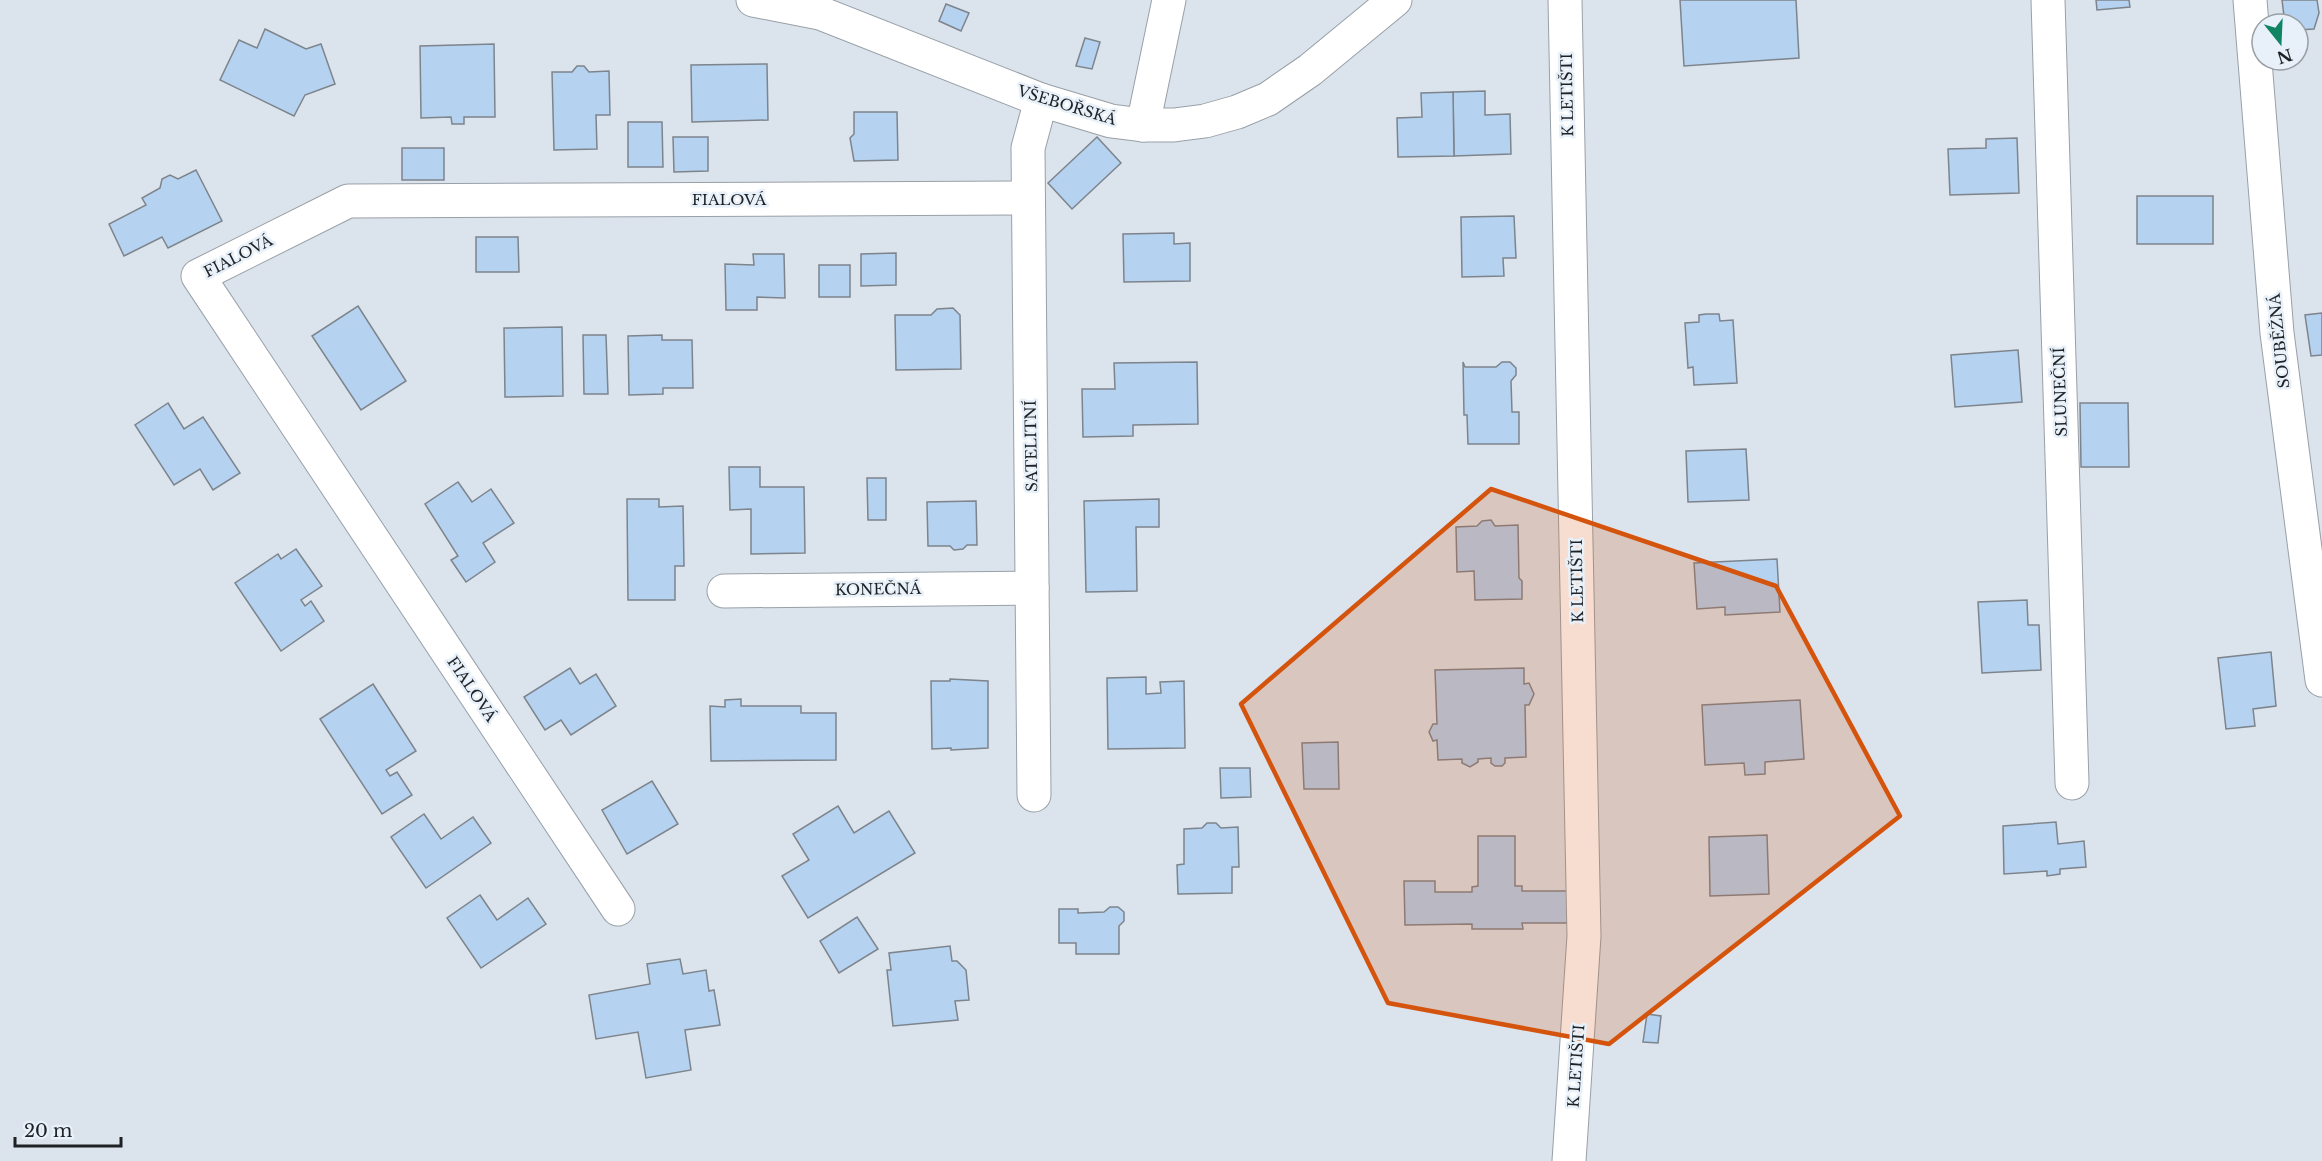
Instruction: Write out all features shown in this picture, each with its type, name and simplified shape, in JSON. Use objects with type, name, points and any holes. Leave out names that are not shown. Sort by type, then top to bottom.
[{"type":"street","name":"VŠEBOŘSKÁ","points":[[753,0],[820,13],[1041,100],[1111,121],[1143,125],[1174,125],[1205,121],[1237,112],[1268,99],[1310,70],[1395,0]]},
{"type":"street","points":[[1143,125],[1169,0]]},
{"type":"street","name":"K LETIŠTI","points":[[1565,0],[1584,936],[1569,1161]]},
{"type":"street","name":"SLUNEČNÍ","points":[[2048,0],[2072,783]]},
{"type":"street","name":"SOUBĚŽNÁ","points":[[2250,0],[2277,333],[2322,680]]},
{"type":"street","name":"SATELITNÍ","points":[[1034,795],[1028,148],[1041,100]]},
{"type":"street","name":"FIALOVÁ","points":[[618,909],[198,276],[348,201],[1028,198]]},
{"type":"street","name":"KONEČNÁ","points":[[724,591],[1032,588]]},
{"type":"highlighted area","points":[[1491,489],[1776,586],[1900,816],[1609,1044],[1388,1003],[1241,704]]},
{"type":"building","points":[[1680,0],[1796,0],[1799,58],[1684,66]]},
{"type":"building","points":[[2096,0],[2129,0],[2130,7],[2097,10]]},
{"type":"building","points":[[2282,0],[2317,0],[2319,13],[2314,29],[2310,29],[2310,12],[2284,12]]},
{"type":"building","points":[[946,4],[969,13],[961,31],[939,21]]},
{"type":"building","points":[[265,29],[306,49],[321,44],[335,84],[305,95],[294,116],[220,80],[239,40],[257,48]]},
{"type":"building","points":[[1085,38],[1100,42],[1092,69],[1076,66]]},
{"type":"building","points":[[494,44],[495,117],[464,117],[464,124],[452,124],[451,117],[421,118],[420,46]]},
{"type":"building","points":[[767,64],[768,120],[692,122],[691,65]]},
{"type":"building","points":[[577,66],[584,66],[589,72],[609,71],[610,115],[596,115],[597,149],[554,150],[552,72],[572,72]]},
{"type":"building","points":[[1485,91],[1485,115],[1510,114],[1511,154],[1454,156],[1453,92]]},
{"type":"building","points":[[1453,92],[1454,156],[1398,157],[1397,118],[1422,117],[1421,93]]},
{"type":"building","points":[[854,112],[897,112],[898,160],[854,161],[850,138],[854,134]]},
{"type":"building","points":[[628,122],[662,122],[663,167],[628,167]]},
{"type":"building","points":[[673,137],[708,137],[708,171],[674,172]]},
{"type":"building","points":[[1097,137],[1121,163],[1072,209],[1048,183]]},
{"type":"building","points":[[2017,138],[2019,193],[1950,195],[1948,149],[1986,148],[1986,139]]},
{"type":"building","points":[[402,148],[444,148],[444,180],[402,180]]},
{"type":"building","points":[[196,170],[222,221],[168,248],[162,237],[124,256],[109,224],[146,205],[142,198],[160,188],[162,179],[170,175],[178,179]]},
{"type":"building","points":[[2137,196],[2213,196],[2213,244],[2137,244]]},
{"type":"building","points":[[1514,216],[1516,258],[1503,258],[1504,276],[1462,277],[1461,217]]},
{"type":"building","points":[[1174,233],[1174,244],[1190,243],[1190,281],[1124,282],[1123,234]]},
{"type":"building","points":[[476,237],[518,237],[519,272],[476,272]]},
{"type":"building","points":[[896,253],[896,285],[861,286],[861,254]]},
{"type":"building","points":[[753,254],[784,254],[785,298],[757,297],[757,310],[726,310],[725,264],[754,265]]},
{"type":"building","points":[[819,265],[850,265],[850,297],[819,297]]},
{"type":"building","points":[[358,306],[406,381],[361,410],[312,336]]},
{"type":"building","points":[[953,308],[960,315],[961,369],[896,370],[895,315],[931,315],[937,309]]},
{"type":"building","points":[[2322,313],[2322,355],[2311,356],[2305,315]]},
{"type":"building","points":[[1719,314],[1720,321],[1733,320],[1737,383],[1694,385],[1693,367],[1688,368],[1685,323],[1699,322],[1699,315]]},
{"type":"building","points":[[562,327],[563,396],[505,397],[504,328]]},
{"type":"building","points":[[583,335],[606,335],[608,394],[584,394]]},
{"type":"building","points":[[662,335],[662,340],[692,340],[693,388],[663,388],[663,394],[629,395],[628,336]]},
{"type":"building","points":[[2018,350],[2022,402],[1955,407],[1951,355]]},
{"type":"building","points":[[1197,362],[1198,424],[1133,425],[1133,436],[1083,437],[1082,389],[1115,389],[1114,363]]},
{"type":"building","points":[[1463,362],[1465,367],[1496,367],[1502,362],[1510,362],[1516,368],[1516,375],[1511,381],[1512,412],[1519,412],[1519,444],[1468,444],[1467,415],[1464,415]]},
{"type":"building","points":[[168,403],[184,429],[203,417],[240,473],[213,490],[200,469],[174,485],[135,425]]},
{"type":"building","points":[[2080,403],[2128,403],[2129,467],[2081,467]]},
{"type":"building","points":[[1746,449],[1749,500],[1688,502],[1686,451]]},
{"type":"building","points":[[729,467],[760,467],[760,487],[804,487],[805,553],[751,554],[751,509],[730,510]]},
{"type":"building","points":[[867,478],[886,478],[886,520],[868,520]]},
{"type":"building","points":[[458,482],[472,502],[491,489],[514,523],[483,543],[495,562],[466,582],[451,560],[458,556],[425,504]]},
{"type":"building","points":[[627,499],[659,499],[659,507],[683,506],[684,566],[675,566],[675,600],[628,600]]},
{"type":"building","points":[[1159,499],[1159,527],[1136,527],[1137,591],[1086,592],[1084,501]]},
{"type":"building","points":[[976,501],[977,545],[967,545],[963,549],[954,550],[950,546],[928,546],[927,502]]},
{"type":"building","points":[[1491,520],[1495,526],[1518,525],[1519,578],[1522,581],[1522,599],[1475,600],[1474,571],[1457,572],[1456,527],[1477,526],[1482,521]]},
{"type":"building","points":[[296,549],[322,586],[301,600],[305,606],[311,601],[324,621],[281,651],[235,583],[278,554],[281,559]]},
{"type":"building","points":[[1777,559],[1780,612],[1725,615],[1725,607],[1697,609],[1694,563]]},
{"type":"building","points":[[2027,600],[2028,625],[2039,625],[2041,670],[1982,673],[1978,602]]},
{"type":"building","points":[[2271,652],[2276,706],[2253,709],[2255,726],[2226,729],[2218,658]]},
{"type":"building","points":[[570,668],[580,684],[596,674],[616,706],[571,735],[561,720],[545,730],[524,697]]},
{"type":"building","points":[[1524,668],[1524,684],[1529,683],[1534,694],[1529,705],[1525,705],[1526,757],[1505,758],[1502,766],[1495,766],[1491,763],[1491,758],[1478,759],[1478,762],[1470,767],[1462,763],[1462,759],[1438,760],[1437,740],[1433,741],[1429,732],[1433,724],[1437,724],[1435,670]]},
{"type":"building","points":[[1146,677],[1146,694],[1161,693],[1160,682],[1184,681],[1185,748],[1108,749],[1107,678]]},
{"type":"building","points":[[950,679],[988,681],[988,748],[932,749],[931,681],[950,681]]},
{"type":"building","points":[[373,684],[416,751],[386,770],[390,776],[397,772],[412,795],[382,814],[320,719]]},
{"type":"building","points":[[741,699],[741,706],[801,706],[801,713],[836,713],[836,760],[711,761],[710,706],[725,707],[725,700]]},
{"type":"building","points":[[1800,700],[1804,759],[1765,762],[1765,774],[1745,775],[1744,763],[1705,765],[1702,705]]},
{"type":"building","points":[[1338,742],[1339,789],[1304,789],[1302,743]]},
{"type":"building","points":[[1220,768],[1250,768],[1251,797],[1221,798]]},
{"type":"building","points":[[652,781],[678,824],[627,854],[602,810]]},
{"type":"building","points":[[838,806],[854,833],[889,811],[915,853],[808,918],[782,876],[809,860],[793,834]]},
{"type":"building","points":[[424,814],[441,839],[473,817],[491,843],[426,888],[391,837]]},
{"type":"building","points":[[2056,822],[2058,844],[2084,841],[2086,867],[2060,869],[2060,874],[2047,876],[2047,871],[2004,874],[2003,826]]},
{"type":"building","points":[[1207,823],[1216,823],[1221,828],[1238,827],[1239,867],[1232,867],[1232,893],[1178,894],[1177,865],[1184,864],[1184,829],[1202,828]]},
{"type":"building","points":[[1767,835],[1769,894],[1710,896],[1709,837]]},
{"type":"building","points":[[1478,836],[1515,836],[1515,886],[1522,886],[1522,891],[1572,891],[1572,923],[1522,923],[1523,929],[1472,929],[1472,924],[1405,925],[1404,881],[1435,881],[1435,892],[1472,892],[1472,887],[1478,886]]},
{"type":"building","points":[[480,895],[497,920],[528,898],[546,924],[481,968],[447,918]]},
{"type":"building","points":[[1110,907],[1118,907],[1124,912],[1124,921],[1119,926],[1119,954],[1076,954],[1076,943],[1059,943],[1059,909],[1078,909],[1078,913],[1104,912]]},
{"type":"building","points":[[857,917],[878,949],[839,973],[820,941]]},
{"type":"building","points":[[950,946],[952,961],[957,961],[966,970],[969,1000],[955,1001],[958,1020],[893,1026],[887,970],[891,970],[889,953]]},
{"type":"building","points":[[680,959],[683,974],[706,970],[709,991],[714,990],[720,1025],[685,1030],[691,1070],[646,1078],[638,1032],[596,1039],[589,995],[650,984],[647,964]]},
{"type":"building","points":[[1647,1014],[1661,1016],[1658,1043],[1643,1042]]}]
